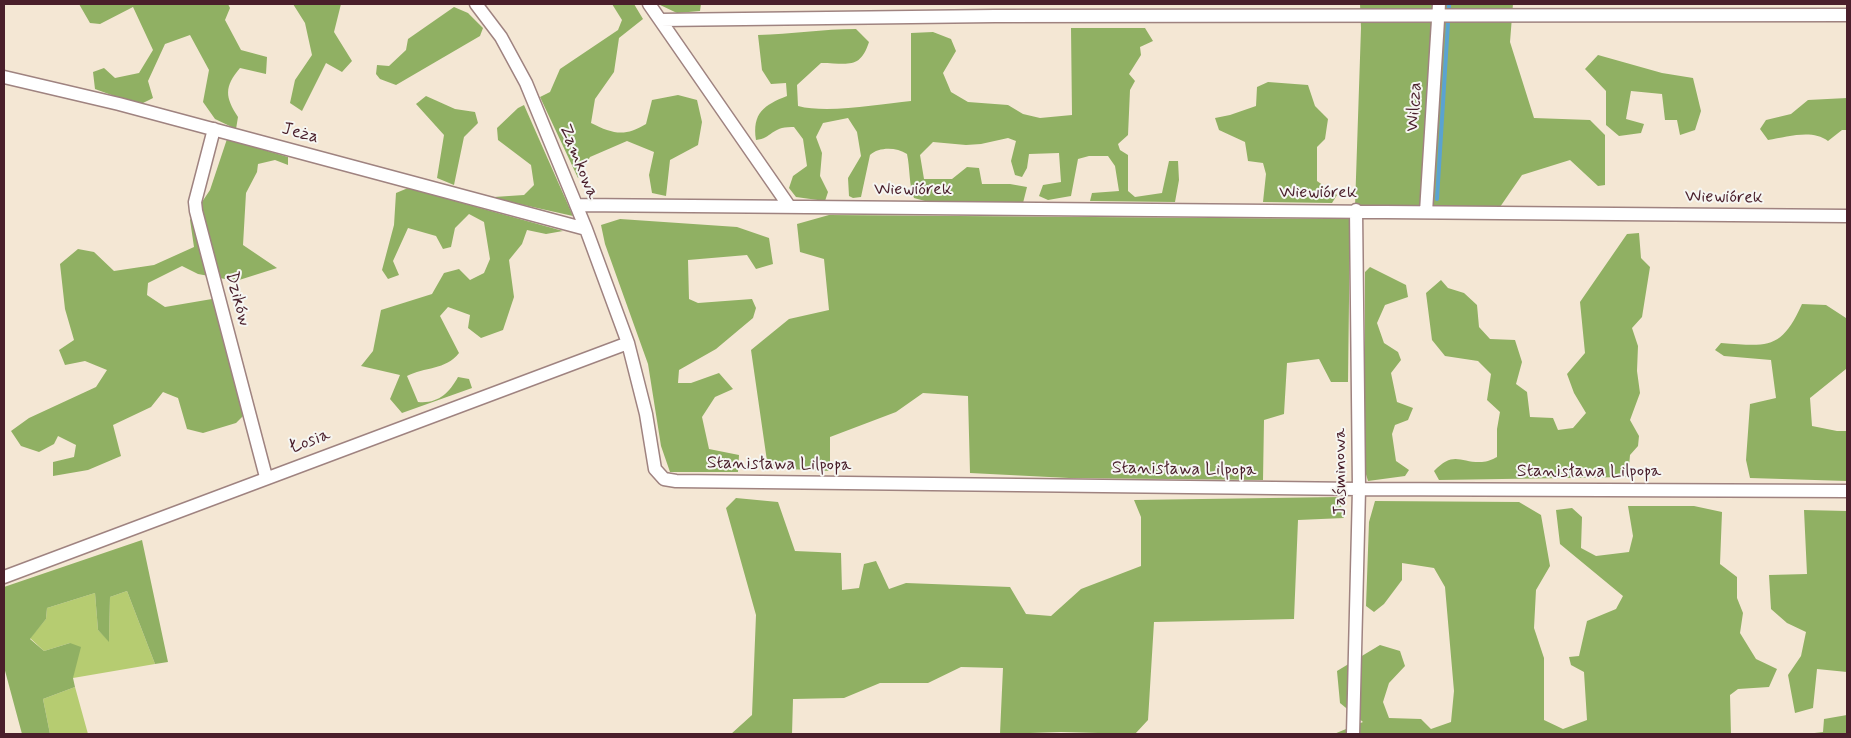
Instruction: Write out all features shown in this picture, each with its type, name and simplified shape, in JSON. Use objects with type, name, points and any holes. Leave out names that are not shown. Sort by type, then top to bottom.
[{"type":"street","name":"Zamkowa","points":[[476,4],[500,37],[526,83],[586,229],[628,342]]},
{"type":"street","points":[[649,4],[789,206]]},
{"type":"street","points":[[986,4],[995,16]]},
{"type":"street","points":[[660,20],[1438,10],[1847,15]]},
{"type":"street","name":"Wilcza","points":[[1426,212],[1438,10]]},
{"type":"street","name":"Jeża","points":[[4,77],[214,129],[586,229]]},
{"type":"street","name":"Dzików","points":[[214,129],[195,202],[196,211],[266,477]]},
{"type":"street","name":"Wiewiórek","points":[[576,205],[1356,210],[1847,216]]},
{"type":"street","name":"Jaśminowa","points":[[1353,734],[1359,489],[1356,210]]},
{"type":"street","name":"Łosia","points":[[4,577],[628,342]]},
{"type":"street","name":"Stanisława Lilpopa","points":[[628,342],[646,414],[655,469],[664,480],[1359,489],[1847,490]]},
{"type":"green space","points":[[79,4],[228,4],[230,8],[225,20],[241,50],[267,57],[266,74],[240,68],[231,81],[228,92],[231,104],[238,117],[236,129],[215,119],[203,102],[209,70],[190,35],[165,44],[148,81],[153,98],[139,105],[95,89],[93,72],[104,68],[115,78],[139,73],[153,50],[133,7],[100,24],[90,23]]},
{"type":"green space","points":[[293,4],[341,4],[334,32],[352,61],[342,72],[326,63],[302,111],[290,103],[295,80],[312,55],[305,23]]},
{"type":"green space","points":[[612,4],[634,4],[643,19],[619,38],[614,72],[595,99],[591,123],[613,132],[632,131],[646,124],[652,100],[678,95],[697,100],[702,122],[698,145],[670,160],[666,196],[652,193],[649,175],[654,152],[627,141],[590,157],[578,178],[540,97],[550,92],[560,69],[618,30],[622,20]]},
{"type":"green space","points":[[658,4],[701,4],[700,11],[677,13]]},
{"type":"green space","points":[[1360,4],[1513,4],[1510,42],[1534,118],[1590,120],[1605,135],[1605,185],[1598,186],[1570,160],[1522,175],[1500,207],[1355,207],[1361,28]]},
{"type":"green space","points":[[454,7],[468,13],[483,28],[480,36],[396,85],[380,79],[376,74],[377,65],[389,66],[406,50],[408,39]]},
{"type":"green space","points":[[1071,28],[1145,28],[1153,41],[1140,47],[1141,55],[1129,74],[1135,81],[1130,90],[1128,135],[1118,144],[1120,150],[1128,155],[1128,191],[1135,197],[1162,193],[1169,161],[1178,161],[1179,180],[1175,202],[1090,201],[1092,193],[1119,191],[1115,166],[1108,156],[1089,156],[1078,159],[1071,196],[1048,200],[1039,196],[1043,185],[1061,182],[1059,153],[1029,154],[1027,168],[1022,177],[1015,175],[1011,161],[1016,141],[1008,138],[966,145],[933,142],[920,155],[924,179],[952,179],[967,167],[979,168],[982,184],[1010,184],[1027,187],[1023,203],[925,201],[914,198],[907,154],[898,150],[888,149],[878,150],[870,155],[861,197],[853,198],[849,196],[848,178],[861,156],[857,132],[848,118],[823,123],[816,137],[822,153],[820,176],[828,192],[825,201],[796,197],[789,188],[793,176],[807,166],[803,139],[794,127],[786,127],[756,140],[756,123],[761,111],[787,96],[786,83],[771,84],[762,70],[758,35],[856,29],[869,42],[862,57],[857,61],[846,64],[821,63],[797,85],[798,106],[838,109],[911,101],[911,33],[933,32],[951,39],[956,51],[943,73],[951,92],[968,102],[1008,105],[1023,114],[1040,118],[1072,115]]},
{"type":"green space","points":[[1598,55],[1662,73],[1693,78],[1701,111],[1695,130],[1680,135],[1677,120],[1665,120],[1662,94],[1631,91],[1626,119],[1644,124],[1641,133],[1619,136],[1606,125],[1606,91],[1585,69]]},
{"type":"green space","points":[[1268,82],[1308,85],[1315,106],[1328,119],[1325,139],[1317,147],[1317,181],[1337,195],[1332,203],[1263,202],[1266,174],[1263,163],[1248,161],[1245,142],[1219,130],[1215,118],[1256,106],[1257,87]]},
{"type":"green space","points":[[426,96],[455,109],[475,112],[478,123],[464,137],[454,185],[437,178],[444,135],[416,104]]},
{"type":"green space","points":[[1847,98],[1847,130],[1842,130],[1828,141],[1815,135],[1768,140],[1760,129],[1766,120],[1791,114],[1808,100]]},
{"type":"green space","points":[[524,105],[573,216],[479,195],[494,197],[524,195],[534,185],[531,165],[498,140],[497,128],[518,108]]},
{"type":"green space","points":[[227,139],[288,157],[288,165],[275,160],[258,164],[257,172],[246,193],[243,245],[277,268],[236,281],[198,274],[182,266],[148,283],[147,295],[165,307],[212,299],[245,414],[236,423],[203,433],[187,429],[178,398],[163,392],[151,407],[113,425],[121,456],[88,470],[53,476],[53,462],[74,457],[76,445],[58,436],[54,444],[39,452],[21,446],[11,431],[29,418],[96,387],[107,370],[85,361],[65,365],[59,350],[74,340],[65,309],[60,264],[78,249],[94,252],[114,271],[154,265],[194,247],[190,220],[210,190]]},
{"type":"green space","points":[[408,188],[563,231],[546,234],[527,230],[522,244],[509,260],[514,297],[503,330],[481,338],[468,328],[470,315],[448,307],[440,316],[459,353],[448,362],[407,376],[418,402],[431,401],[442,396],[451,388],[458,377],[469,379],[472,388],[402,413],[390,399],[400,375],[361,366],[373,351],[381,310],[432,294],[444,273],[459,269],[470,280],[484,273],[490,259],[484,222],[469,214],[455,228],[451,247],[443,249],[436,236],[408,228],[393,261],[399,275],[388,279],[382,270],[394,225],[396,193]]},
{"type":"green space","points":[[829,215],[1350,219],[1348,382],[1331,382],[1319,359],[1287,363],[1284,414],[1264,420],[1263,480],[1069,478],[970,473],[968,396],[923,393],[896,412],[830,437],[830,471],[768,468],[751,350],[789,319],[829,310],[824,259],[800,252],[797,224]]},
{"type":"green space","points":[[620,219],[737,227],[769,238],[773,264],[756,269],[747,255],[688,260],[689,299],[698,303],[752,299],[756,308],[753,318],[716,349],[679,370],[678,383],[691,383],[719,373],[733,389],[715,397],[702,417],[709,449],[739,455],[738,472],[670,472],[661,446],[648,364],[605,244],[601,225]]},
{"type":"green space","points":[[1639,233],[1641,258],[1650,267],[1642,317],[1632,328],[1638,346],[1637,371],[1640,393],[1630,420],[1639,436],[1638,446],[1630,455],[1628,477],[1439,480],[1434,471],[1452,459],[1484,462],[1497,457],[1497,429],[1500,412],[1487,400],[1491,374],[1478,361],[1445,356],[1432,340],[1426,293],[1441,280],[1448,288],[1464,293],[1477,305],[1479,327],[1490,339],[1515,340],[1522,362],[1516,384],[1527,392],[1530,417],[1553,418],[1558,430],[1573,428],[1586,413],[1574,393],[1567,374],[1585,353],[1580,302],[1627,234]]},
{"type":"green space","points":[[1370,267],[1406,285],[1408,297],[1385,305],[1377,323],[1384,343],[1398,352],[1401,360],[1391,373],[1397,402],[1413,408],[1408,420],[1395,425],[1392,434],[1396,461],[1409,470],[1405,476],[1368,481],[1365,471],[1365,272]]},
{"type":"green space","points":[[1802,304],[1826,305],[1846,318],[1846,369],[1810,398],[1812,426],[1847,431],[1847,481],[1750,478],[1746,460],[1750,404],[1776,398],[1771,360],[1724,356],[1715,350],[1721,343],[1750,345],[1771,342],[1779,338],[1787,330]]},
{"type":"green space","points":[[1339,497],[1344,518],[1298,520],[1294,619],[1154,622],[1148,720],[1135,734],[1061,732],[1000,734],[1003,668],[961,667],[928,683],[880,683],[844,698],[793,699],[792,734],[731,734],[752,715],[756,615],[726,508],[736,498],[778,502],[795,551],[841,553],[842,590],[859,588],[864,564],[876,561],[889,589],[906,583],[1010,587],[1026,614],[1051,616],[1081,589],[1141,566],[1141,517],[1134,500]]},
{"type":"green space","points":[[1375,501],[1519,502],[1541,515],[1550,566],[1536,590],[1534,628],[1544,658],[1544,720],[1563,729],[1587,720],[1584,672],[1571,665],[1569,657],[1579,656],[1587,621],[1616,609],[1623,596],[1560,544],[1556,510],[1572,508],[1582,517],[1581,548],[1596,556],[1629,552],[1633,536],[1628,506],[1694,506],[1722,512],[1720,564],[1737,577],[1737,598],[1743,613],[1740,633],[1756,659],[1777,669],[1769,687],[1738,689],[1730,695],[1731,734],[1334,734],[1363,722],[1340,703],[1337,671],[1380,645],[1400,651],[1405,666],[1389,683],[1383,702],[1389,718],[1421,719],[1431,729],[1451,722],[1454,691],[1445,587],[1434,568],[1402,563],[1402,580],[1384,604],[1374,612],[1366,606],[1369,522]]},
{"type":"green space","points":[[1804,510],[1847,511],[1847,672],[1817,669],[1813,708],[1795,713],[1788,675],[1801,656],[1806,632],[1787,623],[1771,609],[1769,575],[1807,574]]},
{"type":"green space","points":[[142,540],[168,662],[155,664],[127,591],[110,597],[109,642],[98,630],[95,593],[47,608],[46,619],[30,639],[44,651],[70,643],[81,647],[73,678],[75,687],[43,699],[50,734],[22,734],[4,667],[4,587]]},
{"type":"green space","points":[[127,591],[155,664],[73,678],[70,643],[44,651],[30,638],[46,619],[47,608],[95,593],[98,630],[109,641],[110,597]]},
{"type":"green space","points":[[75,687],[88,734],[50,734],[43,699]]},
{"type":"green space","points":[[1847,715],[1847,734],[1806,734],[1823,732],[1824,719]]},
{"type":"waterway","points":[[1437,199],[1448,23]]}]
